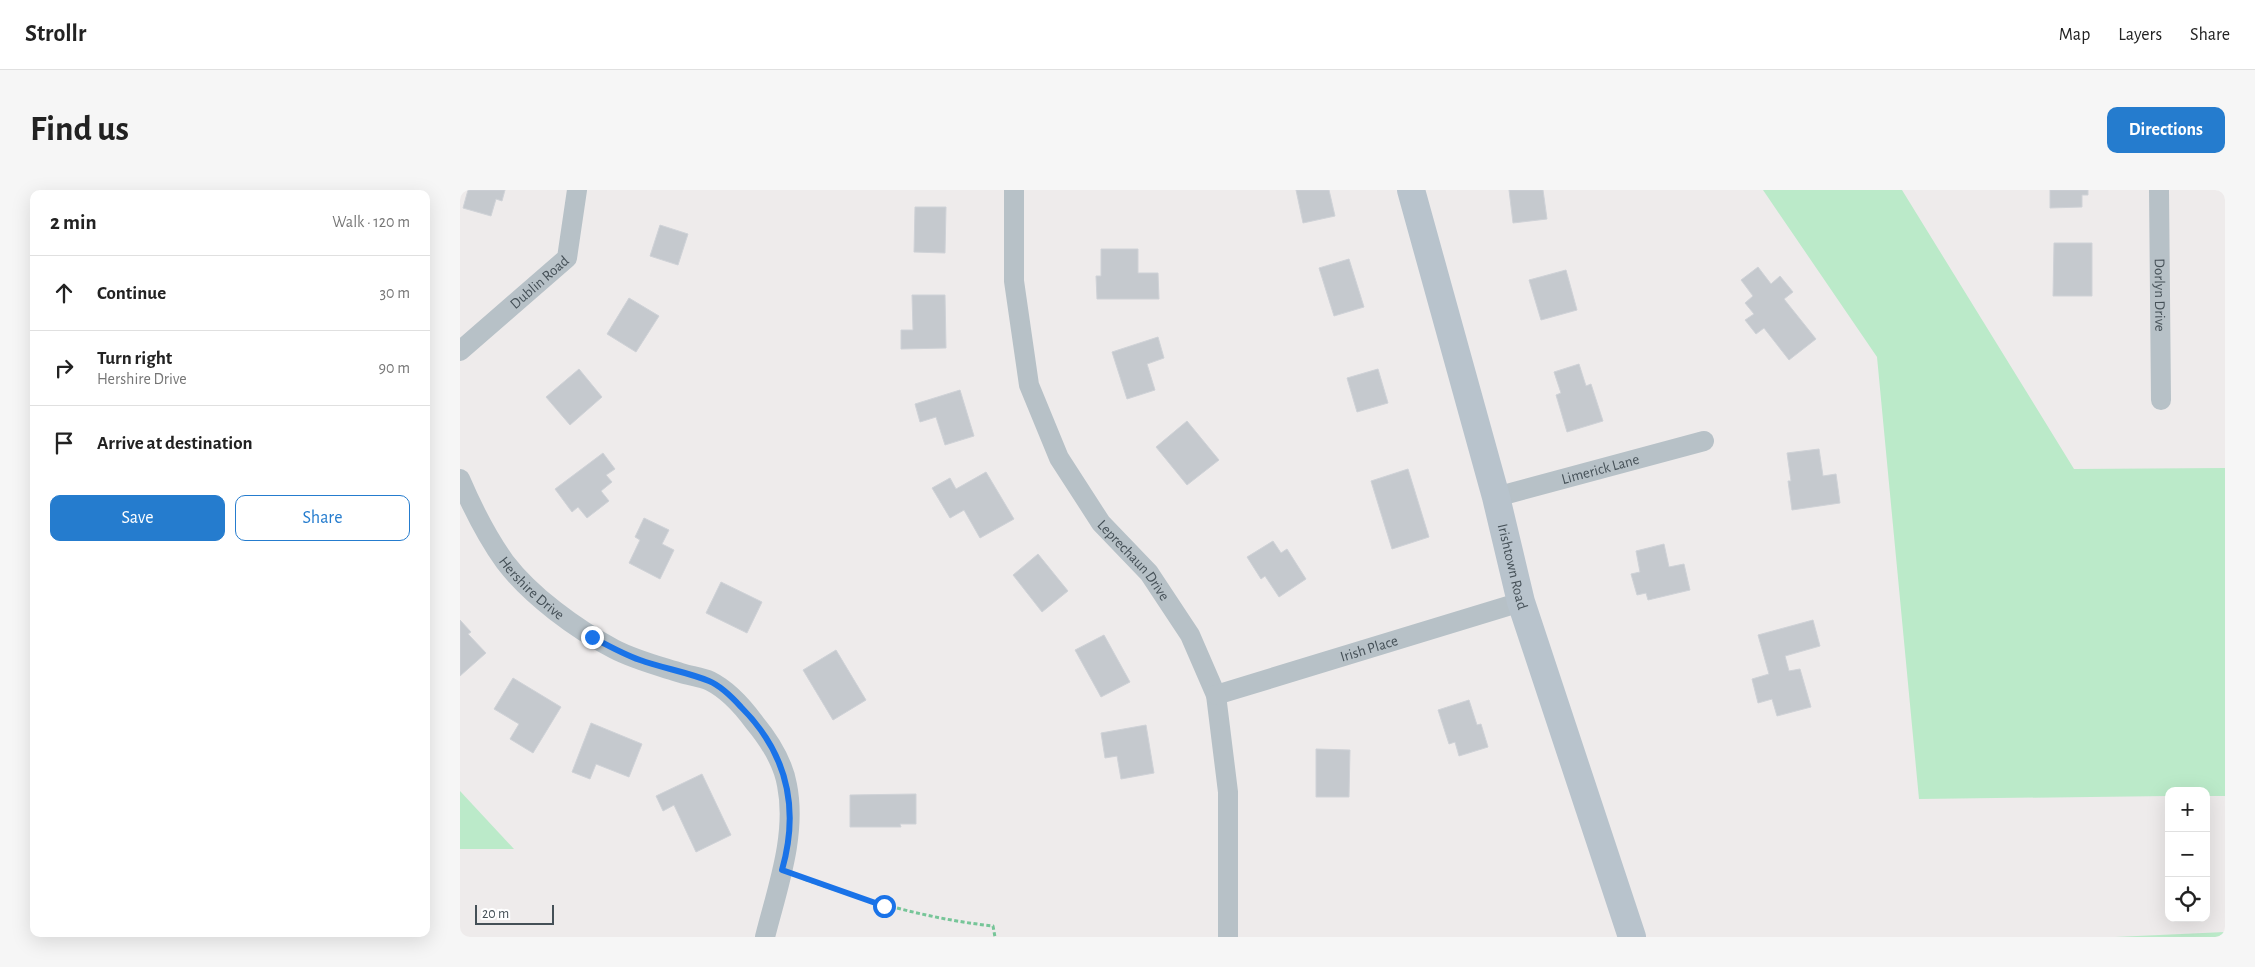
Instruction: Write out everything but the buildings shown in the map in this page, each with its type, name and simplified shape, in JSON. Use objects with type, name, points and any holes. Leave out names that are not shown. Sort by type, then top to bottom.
[{"type":"street","name":"Dublin Road","points":[[460,351],[567,258],[577,190]]},
{"type":"street","name":"Leprechaun Drive","points":[[1014,190],[1014,281],[1029,385],[1059,458],[1101,523],[1149,573],[1185,627],[1216,695],[1228,792],[1228,937]]},
{"type":"street","name":"Irishtown Road","points":[[1411,190],[1496,498],[1521,602],[1632,937]]},
{"type":"street","name":"Dorlyn Drive","points":[[2159,190],[2161,400]]},
{"type":"street","name":"Limerick Lane","points":[[1496,498],[1704,441]]},
{"type":"street","name":"Hershire Drive","points":[[460,479],[489,537],[506,562],[543,600],[568,620],[614,649],[640,660],[710,681],[728,693],[749,715],[769,741],[788,785],[788,838],[782,870],[764,937]]},
{"type":"street","name":"Irish Place","points":[[1216,695],[1521,602]]},
{"type":"path","points":[[782,870],[854,897],[901,910],[993,926],[996,937]]},
{"type":"green space","points":[[1763,190],[1902,190],[2074,469],[2225,468],[2225,796],[2210,796],[2210,787],[2165,787],[2165,796],[1919,799],[1877,357]]},
{"type":"green space","points":[[460,791],[514,849],[460,849]]},
{"type":"green space","points":[[2225,932],[2225,937],[2115,937]]},
{"type":"route","points":[[592,637],[640,660],[710,681],[728,693],[749,715],[769,741],[788,785],[788,838],[782,870],[884,906]]}]
